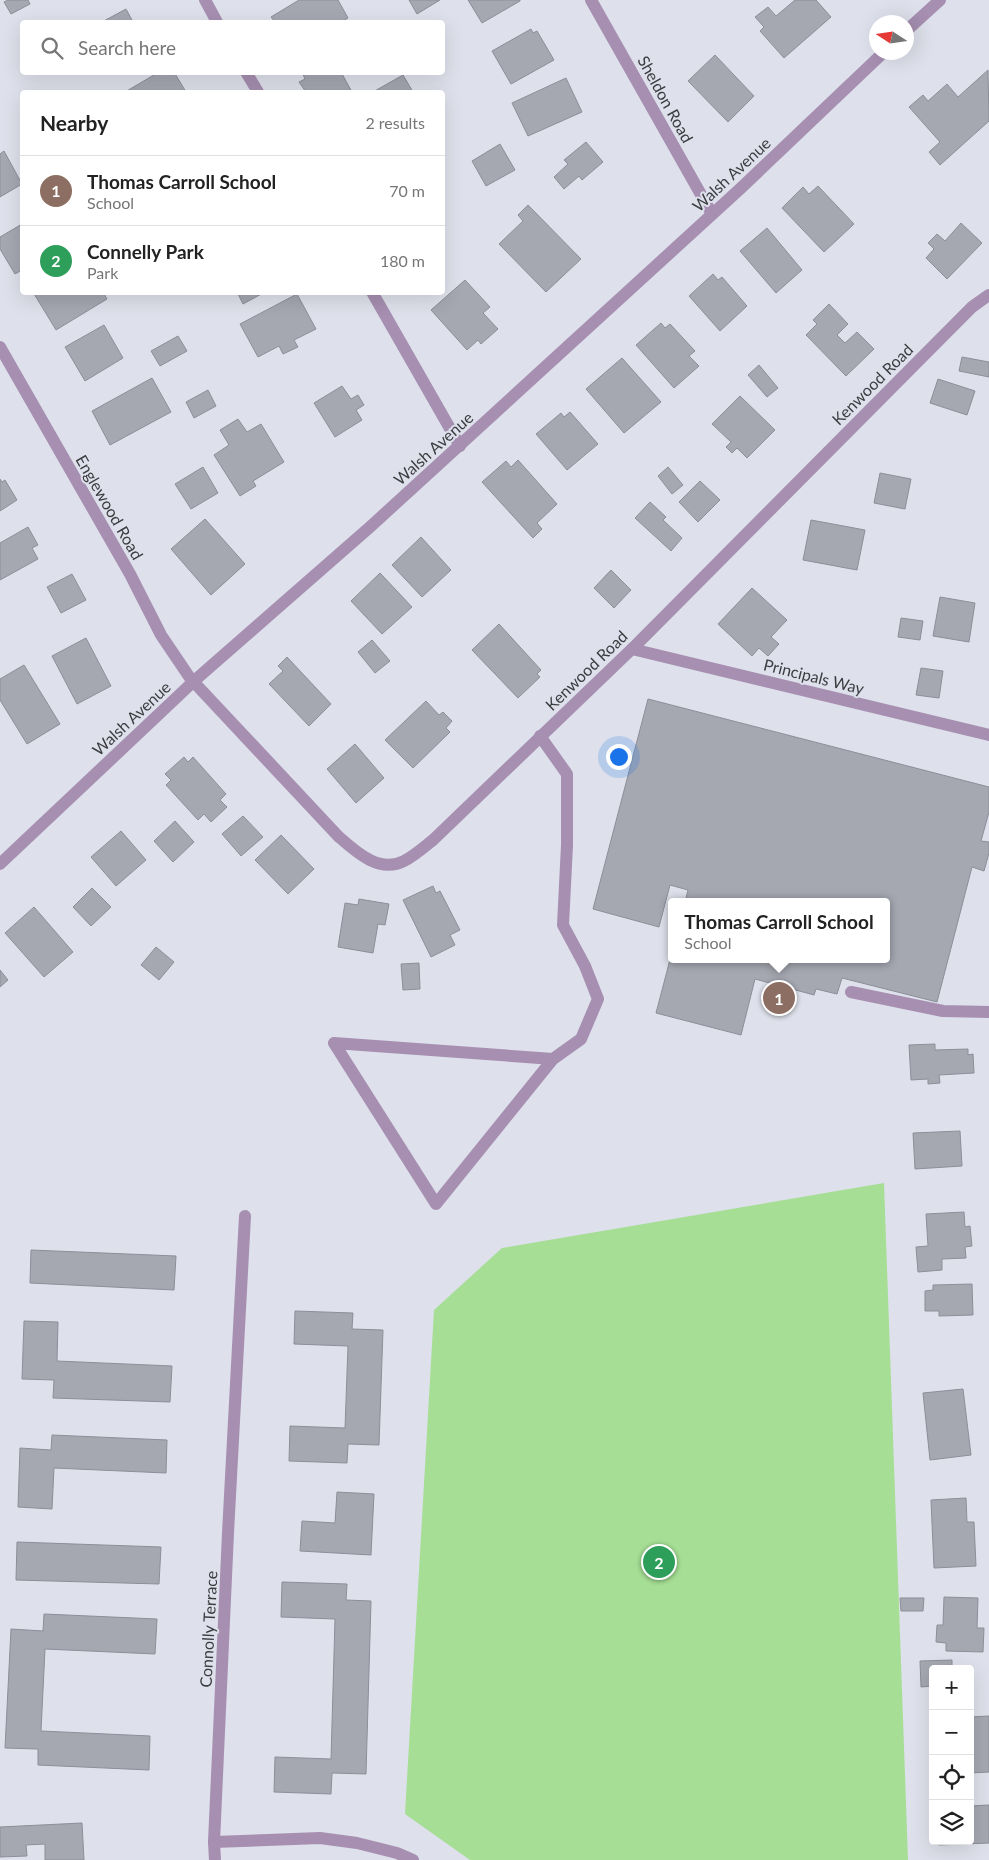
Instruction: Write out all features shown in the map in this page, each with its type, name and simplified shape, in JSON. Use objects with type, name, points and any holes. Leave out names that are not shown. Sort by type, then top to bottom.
[{"type":"street","points":[[204,0],[216,20]]},
{"type":"street","name":"Sheldon Road","points":[[591,0],[712,214]]},
{"type":"street","points":[[914,24],[940,0]]},
{"type":"street","name":"Walsh Avenue","points":[[0,864],[194,681],[370,528],[460,446],[712,214],[876,60]]},
{"type":"street","points":[[248,75],[257,90]]},
{"type":"street","points":[[374,295],[460,446]]},
{"type":"street","name":"Kenwood Road","points":[[194,681],[338,836],[354,850],[372,861],[386,866],[404,862],[433,840],[632,649],[972,307],[989,295]]},
{"type":"street","name":"Englewood Road","points":[[0,347],[130,574],[161,635],[194,681]]},
{"type":"street","name":"Principals Way","points":[[632,649],[989,735]]},
{"type":"street","points":[[540,736],[567,774],[567,845],[563,925],[585,966],[598,1000],[581,1039],[553,1059],[436,1204],[334,1043],[553,1059]]},
{"type":"street","points":[[851,992],[943,1011],[989,1012]]},
{"type":"street","name":"Connolly Terrace","points":[[215,1860],[214,1842],[228,1533],[246,1216]]},
{"type":"street","points":[[214,1842],[320,1838],[357,1843],[397,1853],[414,1860]]},
{"type":"green space","points":[[884,1183],[908,1860],[470,1860],[405,1814],[434,1310],[502,1248]]},
{"type":"building","points":[[8,0],[28,0],[30,4],[11,14],[4,2]]},
{"type":"building","points":[[299,0],[338,0],[348,18],[344,20],[273,20],[271,17]]},
{"type":"building","points":[[409,0],[440,0],[417,14]]},
{"type":"building","points":[[468,0],[520,0],[520,1],[482,23]]},
{"type":"building","points":[[795,0],[816,0],[831,17],[784,58],[760,31],[764,27],[755,17],[768,7],[776,16]]},
{"type":"building","points":[[126,9],[132,20],[106,20]]},
{"type":"building","points":[[531,29],[533,33],[537,31],[554,60],[511,84],[492,51]]},
{"type":"building","points":[[715,55],[754,96],[728,122],[688,81]]},
{"type":"building","points":[[988,70],[989,121],[940,165],[929,152],[940,142],[909,107],[923,95],[928,101],[947,84],[958,97]]},
{"type":"building","points":[[154,75],[176,75],[185,90],[128,90]]},
{"type":"building","points":[[303,75],[343,75],[351,90],[305,90],[299,82],[305,79]]},
{"type":"building","points":[[403,75],[412,90],[377,90]]},
{"type":"building","points":[[566,78],[582,112],[528,136],[512,103]]},
{"type":"building","points":[[586,142],[603,162],[582,180],[579,176],[564,189],[554,177],[568,164],[564,160]]},
{"type":"building","points":[[500,144],[515,170],[486,186],[472,161]]},
{"type":"building","points":[[4,151],[20,180],[20,185],[0,197],[0,154]]},
{"type":"building","points":[[818,186],[854,224],[824,252],[782,208],[803,187],[809,194]]},
{"type":"building","points":[[528,205],[581,259],[546,292],[499,244],[523,221],[518,215]]},
{"type":"building","points":[[961,223],[982,243],[947,279],[926,258],[934,249],[928,243],[937,234],[945,241]]},
{"type":"building","points":[[20,225],[20,271],[15,274],[0,249],[0,237]]},
{"type":"building","points":[[767,228],[802,270],[776,293],[740,251]]},
{"type":"building","points":[[713,274],[718,280],[722,277],[747,306],[720,331],[689,296]]},
{"type":"building","points":[[465,280],[490,307],[483,313],[498,329],[481,344],[478,340],[467,350],[431,310]]},
{"type":"building","points":[[35,295],[105,295],[107,299],[56,330]]},
{"type":"building","points":[[238,295],[260,295],[243,304]]},
{"type":"building","points":[[298,295],[316,329],[294,340],[298,347],[283,354],[279,346],[258,357],[240,324]]},
{"type":"building","points":[[829,304],[848,324],[837,335],[845,343],[857,332],[874,349],[846,376],[806,335],[817,324],[813,320]]},
{"type":"building","points":[[661,323],[665,328],[670,324],[695,351],[689,356],[699,366],[674,388],[636,345]]},
{"type":"building","points":[[104,325],[123,358],[85,381],[65,347]]},
{"type":"building","points":[[178,336],[187,351],[160,366],[151,351]]},
{"type":"building","points":[[962,357],[989,362],[989,377],[959,371]]},
{"type":"building","points":[[622,358],[661,402],[624,433],[586,389]]},
{"type":"building","points":[[759,365],[778,388],[767,397],[748,375]]},
{"type":"building","points":[[152,378],[171,412],[110,445],[92,411]]},
{"type":"building","points":[[938,379],[975,391],[967,415],[930,403]]},
{"type":"building","points":[[342,386],[351,399],[358,395],[364,405],[356,410],[362,420],[335,437],[314,403]]},
{"type":"building","points":[[208,390],[216,406],[194,418],[186,402]]},
{"type":"building","points":[[740,396],[775,430],[747,458],[737,448],[732,453],[726,447],[731,442],[712,424]]},
{"type":"building","points":[[570,412],[598,444],[567,470],[536,434],[561,413],[564,417]]},
{"type":"building","points":[[238,419],[247,432],[261,424],[284,462],[253,481],[256,486],[240,496],[214,455],[229,445],[220,430]]},
{"type":"building","points":[[518,460],[557,504],[537,523],[542,529],[533,538],[482,482],[506,461],[511,467]]},
{"type":"building","points":[[203,467],[218,493],[191,509],[175,484]]},
{"type":"building","points":[[668,467],[683,485],[672,494],[658,476]]},
{"type":"building","points":[[880,473],[911,479],[905,509],[874,503]]},
{"type":"building","points":[[0,479],[2,482],[5,480],[17,500],[0,511]]},
{"type":"building","points":[[700,481],[720,500],[698,522],[679,502]]},
{"type":"building","points":[[650,502],[666,517],[663,520],[682,538],[671,551],[635,518]]},
{"type":"building","points":[[205,519],[245,564],[211,595],[171,549]]},
{"type":"building","points":[[811,520],[865,530],[857,570],[803,560]]},
{"type":"building","points":[[28,527],[38,545],[32,548],[38,559],[0,580],[0,543]]},
{"type":"building","points":[[421,537],[451,570],[422,597],[392,565]]},
{"type":"building","points":[[611,570],[631,590],[614,608],[594,588]]},
{"type":"building","points":[[380,573],[412,607],[382,634],[351,601]]},
{"type":"building","points":[[72,574],[86,600],[61,613],[47,587]]},
{"type":"building","points":[[752,588],[787,620],[771,637],[779,644],[768,656],[759,648],[752,656],[718,624]]},
{"type":"building","points":[[940,597],[975,603],[969,642],[933,636]]},
{"type":"building","points":[[901,618],[923,621],[920,640],[898,637]]},
{"type":"building","points":[[499,624],[541,670],[537,674],[540,677],[518,698],[472,650]]},
{"type":"building","points":[[86,638],[111,686],[77,704],[52,656]]},
{"type":"building","points":[[372,640],[390,661],[375,673],[358,652]]},
{"type":"building","points":[[287,657],[331,704],[309,726],[269,684],[283,671],[278,666]]},
{"type":"building","points":[[24,665],[60,724],[27,744],[0,700],[0,679]]},
{"type":"building","points":[[921,668],[943,671],[939,698],[916,695]]},
{"type":"building","points":[[648,699],[989,787],[989,812],[981,841],[989,842],[989,853],[984,871],[972,867],[937,1002],[842,978],[837,994],[816,989],[814,995],[755,979],[741,1035],[656,1013],[669,963],[890,963],[890,898],[686,898],[688,890],[670,885],[659,927],[593,909]]},
{"type":"building","points":[[426,701],[439,715],[443,712],[452,721],[446,728],[450,732],[413,768],[385,740]]},
{"type":"building","points":[[355,744],[384,778],[356,803],[327,769]]},
{"type":"building","points":[[184,757],[188,762],[193,757],[226,794],[220,800],[227,807],[211,822],[204,814],[198,820],[166,785],[171,780],[165,774]]},
{"type":"building","points":[[243,816],[263,837],[241,856],[222,834]]},
{"type":"building","points":[[175,821],[194,842],[173,862],[154,841]]},
{"type":"building","points":[[121,831],[146,860],[116,886],[91,857]]},
{"type":"building","points":[[281,835],[314,869],[288,894],[255,860]]},
{"type":"building","points":[[433,886],[436,893],[440,891],[460,930],[450,935],[455,945],[431,957],[403,900]]},
{"type":"building","points":[[92,888],[111,907],[91,926],[73,907]]},
{"type":"building","points":[[359,899],[389,904],[385,925],[378,924],[373,953],[338,947],[345,903],[358,905]]},
{"type":"building","points":[[34,907],[73,952],[44,977],[5,933]]},
{"type":"building","points":[[156,947],[174,962],[159,980],[141,965]]},
{"type":"building","points":[[419,963],[420,989],[403,990],[401,964]]},
{"type":"building","points":[[0,970],[8,980],[0,987]]},
{"type":"building","points":[[935,1044],[935,1050],[968,1049],[968,1055],[973,1054],[974,1073],[939,1075],[940,1083],[928,1084],[928,1079],[911,1080],[909,1045]]},
{"type":"building","points":[[960,1131],[962,1166],[915,1169],[913,1133]]},
{"type":"building","points":[[964,1212],[965,1227],[970,1226],[972,1246],[965,1247],[966,1258],[942,1259],[942,1270],[918,1272],[916,1247],[928,1246],[926,1214]]},
{"type":"building","points":[[31,1250],[176,1256],[174,1290],[30,1283]]},
{"type":"building","points":[[972,1284],[973,1315],[939,1316],[939,1311],[925,1311],[925,1291],[933,1290],[933,1285]]},
{"type":"building","points":[[295,1311],[353,1313],[352,1329],[383,1330],[379,1445],[348,1444],[347,1463],[289,1461],[290,1426],[345,1428],[348,1346],[294,1344]]},
{"type":"building","points":[[24,1321],[58,1322],[57,1361],[172,1366],[170,1402],[53,1398],[54,1380],[22,1379]]},
{"type":"building","points":[[963,1389],[971,1455],[930,1460],[923,1393]]},
{"type":"building","points":[[52,1435],[167,1440],[166,1473],[54,1468],[52,1509],[18,1507],[20,1448],[51,1450]]},
{"type":"building","points":[[337,1492],[374,1494],[371,1555],[300,1551],[302,1521],[335,1523]]},
{"type":"building","points":[[966,1498],[967,1522],[974,1522],[976,1566],[934,1568],[931,1500]]},
{"type":"building","points":[[17,1542],[161,1547],[159,1584],[16,1580]]},
{"type":"building","points":[[282,1582],[347,1584],[346,1600],[371,1601],[366,1774],[332,1773],[331,1794],[274,1792],[275,1757],[331,1759],[335,1619],[281,1617]]},
{"type":"building","points":[[944,1597],[978,1598],[977,1628],[984,1628],[983,1652],[946,1651],[946,1643],[936,1642],[937,1625],[943,1625]]},
{"type":"building","points":[[900,1598],[924,1598],[923,1611],[901,1611]]},
{"type":"building","points":[[44,1614],[157,1619],[155,1654],[45,1649],[41,1731],[150,1736],[149,1770],[38,1765],[38,1749],[5,1748],[11,1629],[43,1631]]},
{"type":"building","points":[[952,1660],[952,1665],[929,1665],[929,1686],[921,1687],[920,1661]]},
{"type":"building","points":[[989,1716],[989,1772],[974,1773],[974,1717]]},
{"type":"building","points":[[989,1805],[989,1843],[974,1844],[974,1806]]},
{"type":"building","points":[[82,1823],[84,1860],[45,1860],[45,1844],[26,1845],[27,1856],[0,1857],[0,1827]]},
{"type":"place","name":"Thomas Carroll School","points":[[779,998]]},
{"type":"place","name":"Connelly Park","points":[[659,1562]]}]
